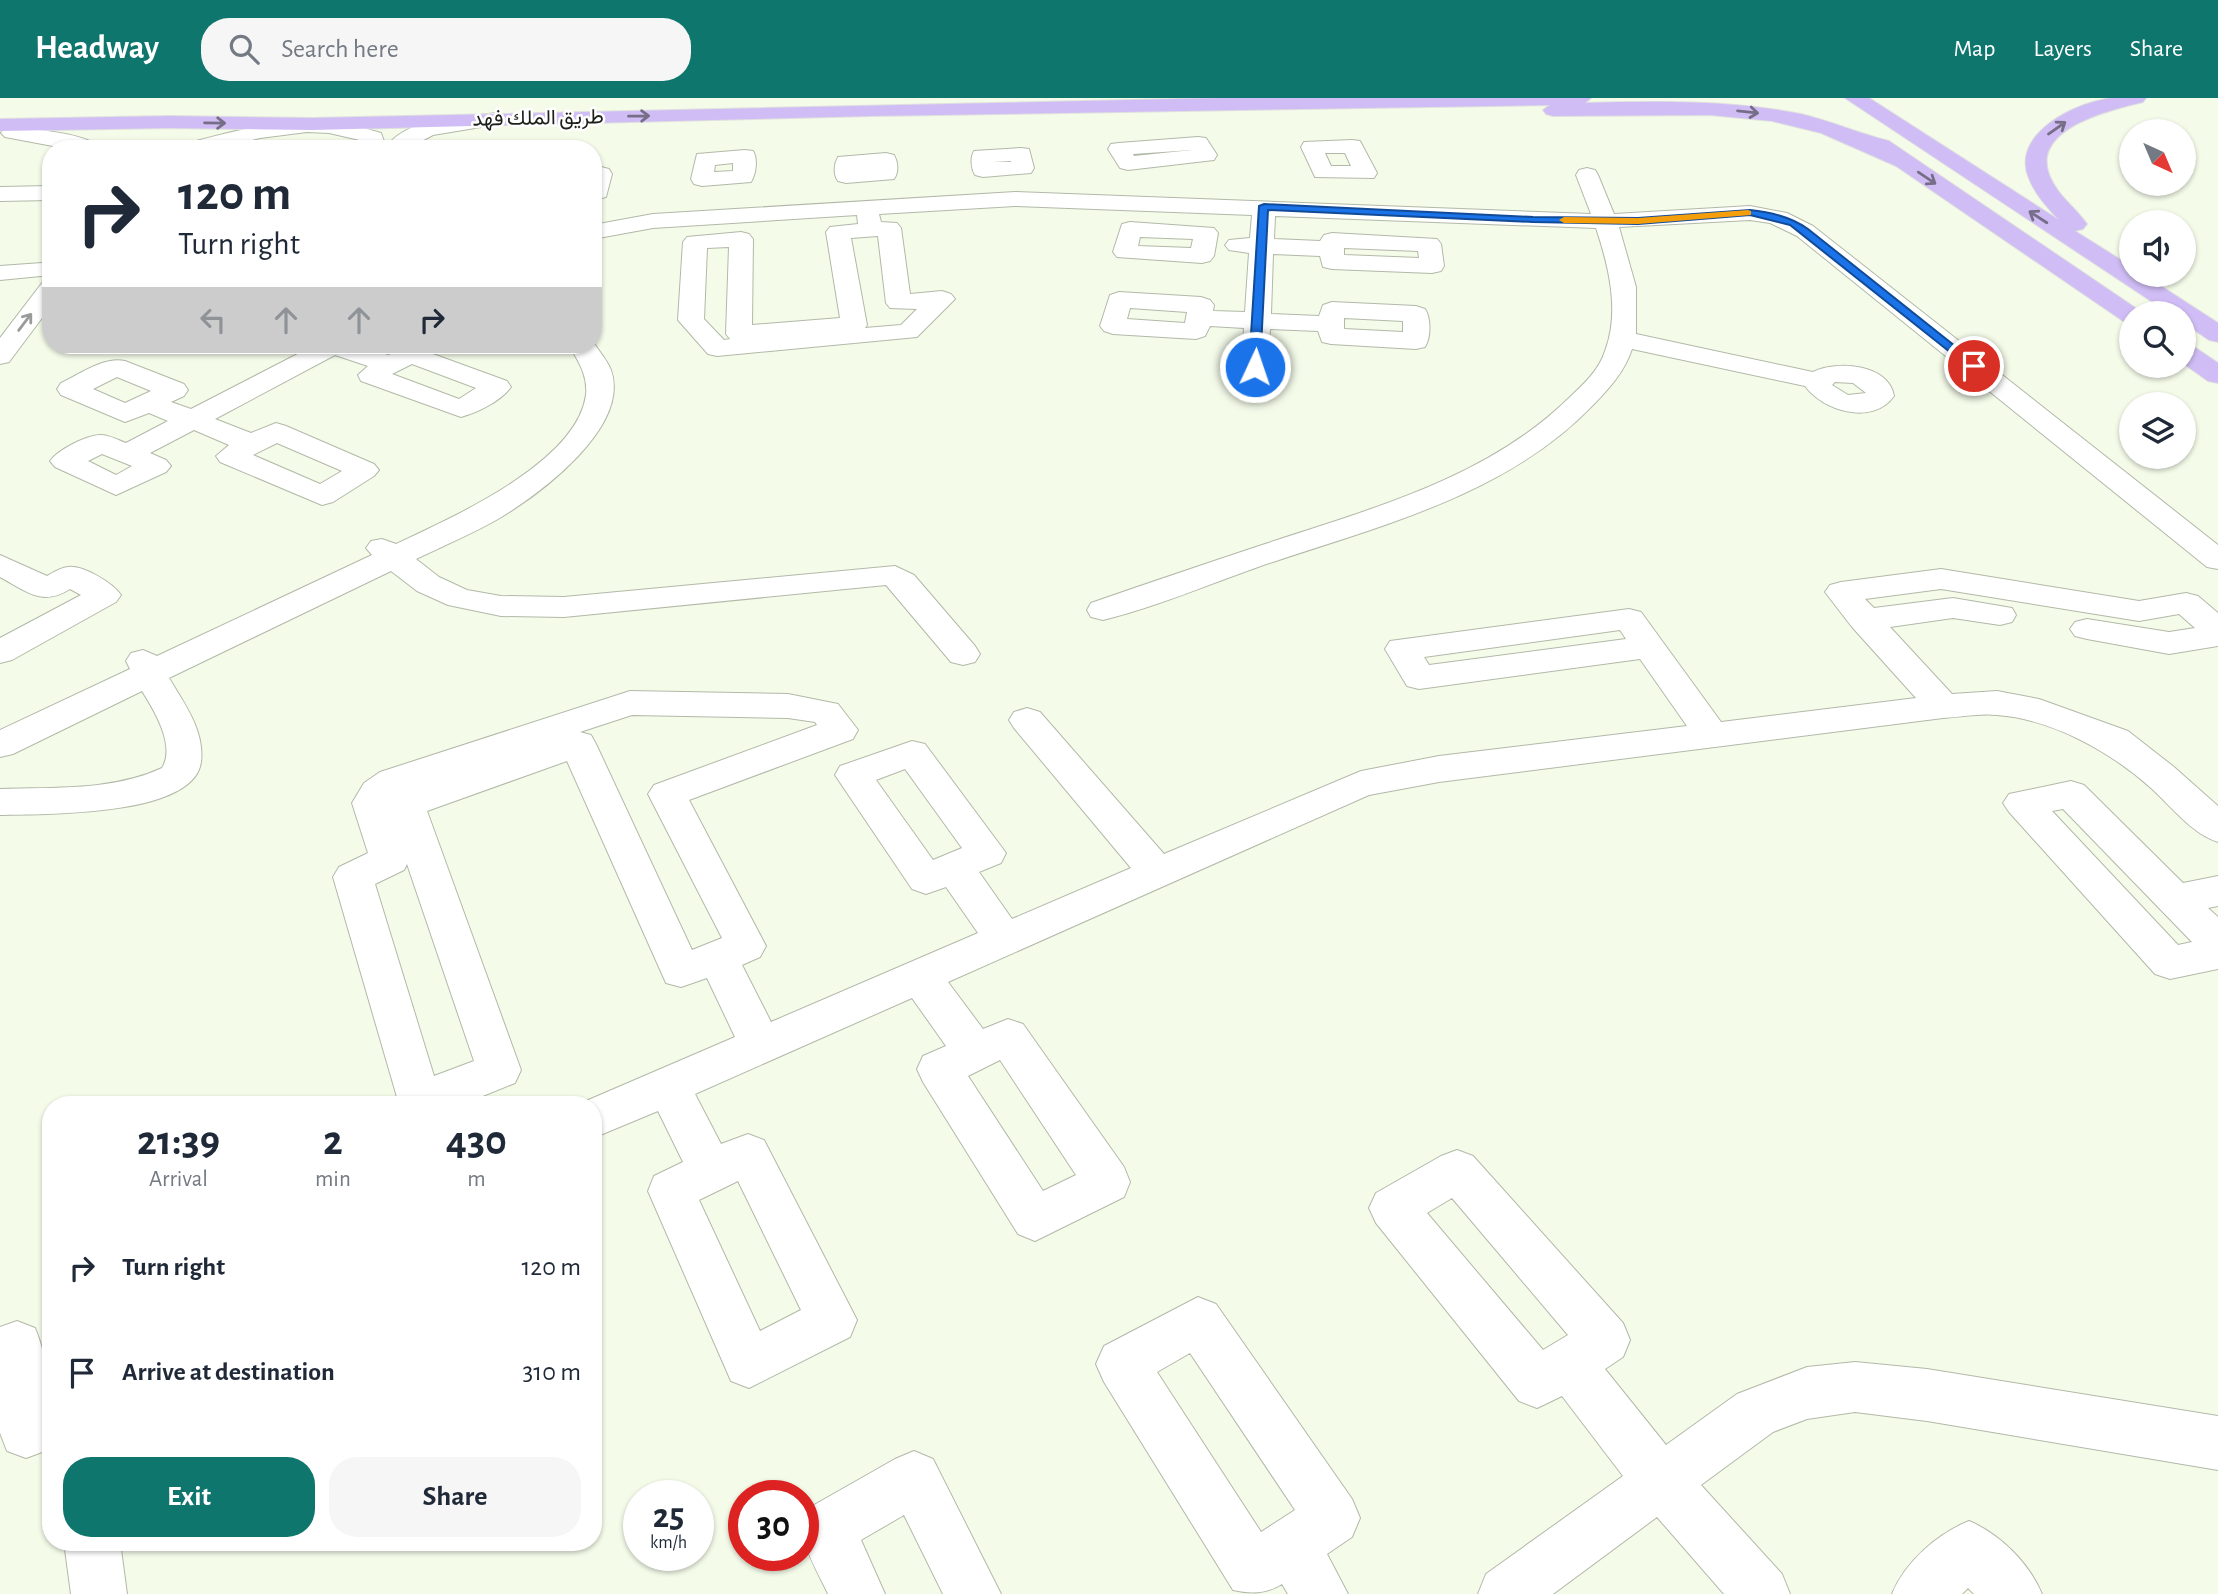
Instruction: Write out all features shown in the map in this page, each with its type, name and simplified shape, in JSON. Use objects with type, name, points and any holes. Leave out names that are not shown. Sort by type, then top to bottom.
[{"type":"highway","name":"طريق الملك فهد","points":[[4,130],[169,122],[312,124],[872,110],[1581,98]]},
{"type":"highway","points":[[1855,98],[2211,330]]},
{"type":"highway","points":[[2119,258],[2059,209],[2041,186],[2034,163],[2039,145],[2051,130],[2101,107],[2136,98]]},
{"type":"highway","points":[[0,107],[231,103]]},
{"type":"highway","points":[[1816,103],[2119,307]]},
{"type":"highway","points":[[872,110],[1290,113],[1668,108],[1718,110],[1805,121],[1847,135],[1902,160]]},
{"type":"highway","points":[[2155,287],[2211,330]]},
{"type":"highway","points":[[2196,360],[2218,375]]},
{"type":"street","points":[[403,140],[413,134],[436,128],[500,119]]},
{"type":"street","points":[[225,140],[312,124],[352,129],[374,137],[374,140]]},
{"type":"street","points":[[4,130],[44,135],[59,140]]},
{"type":"street","points":[[1139,162],[1158,195]]},
{"type":"street","points":[[1103,610],[1420,503],[1474,479],[1519,453],[1559,423],[1595,388],[1618,353],[1625,319],[1622,279],[1604,217],[1574,168]]},
{"type":"street","points":[[3,184],[29,171]]},
{"type":"street","points":[[1345,172],[1364,205]]},
{"type":"street","points":[[720,178],[718,222],[695,242],[691,320],[717,348],[908,332],[942,299],[899,303],[889,228],[867,203]]},
{"type":"street","points":[[3,184],[42,179]]},
{"type":"street","points":[[602,224],[653,221],[718,222],[867,203],[1006,180],[1158,195],[1604,217],[1740,205],[1761,207],[1792,215],[1814,228],[2218,544]]},
{"type":"street","points":[[3,184],[42,191]]},
{"type":"street","points":[[718,222],[741,239],[739,334],[855,325],[838,232],[867,203],[1015,199],[1676,219],[1750,213],[1779,217],[1793,223],[2218,560]]},
{"type":"street","points":[[1255,367],[1264,206]]},
{"type":"street","points":[[1205,244],[1332,249]]},
{"type":"street","points":[[0,273],[42,273]]},
{"type":"street","points":[[0,325],[42,280]]},
{"type":"street","points":[[0,356],[42,283]]},
{"type":"street","points":[[1199,318],[1331,324]]},
{"type":"street","points":[[1621,339],[1819,381]]},
{"type":"street","points":[[127,454],[188,418],[314,354]]},
{"type":"street","points":[[359,354],[390,364]]},
{"type":"street","points":[[387,553],[509,485],[551,446],[568,423],[576,400],[576,379],[566,354]]},
{"type":"street","points":[[4,727],[146,667],[387,553],[486,513],[530,485],[569,450],[591,421],[599,395],[597,370],[587,354]]},
{"type":"street","points":[[149,402],[252,444]]},
{"type":"street","points":[[387,553],[428,584],[459,598],[502,606],[564,607],[883,575],[895,576],[964,654]]},
{"type":"street","points":[[0,564],[48,589],[70,576],[105,596],[0,652]]},
{"type":"street","points":[[1942,706],[1864,620],[1953,608],[2169,643],[2218,633]]},
{"type":"street","points":[[1648,647],[1419,678],[1402,649],[1629,619],[1711,734]]},
{"type":"street","points":[[0,802],[137,793],[174,778],[181,772],[184,763],[177,722],[146,667]]},
{"type":"street","points":[[602,1115],[1361,784],[1439,769],[1942,706],[1997,702],[2039,711],[2115,740],[2161,776],[2218,828]]},
{"type":"street","points":[[418,1096],[353,877],[390,860],[371,803],[376,791],[393,781],[630,703],[788,706],[826,712],[840,730],[667,794],[746,946],[681,971],[578,744],[406,804],[499,1070],[463,1095]]},
{"type":"street","points":[[1027,720],[1159,874]]},
{"type":"street","points":[[2218,943],[2071,794],[2022,803],[2170,963],[2218,953]]},
{"type":"street","points":[[954,867],[1005,941]]},
{"type":"street","points":[[2175,900],[2218,891]]},
{"type":"street","points":[[717,956],[761,1046]]},
{"type":"street","points":[[920,977],[975,1052]]},
{"type":"street","points":[[669,1087],[711,1171]]},
{"type":"street","points":[[23,1345],[26,1433]]},
{"type":"street","points":[[1568,1363],[1662,1482],[1762,1594]]},
{"type":"street","points":[[1506,1594],[1756,1412],[1807,1393],[1856,1387],[1927,1395],[2218,1443]]},
{"type":"street","points":[[857,1594],[827,1529],[914,1478],[973,1594]]},
{"type":"street","points":[[1290,1546],[1320,1594]]},
{"type":"street","points":[[1920,1594],[1969,1549],[2014,1594]]},
{"type":"street","points":[[93,1551],[99,1594]]},
{"type":"slow traffic","points":[[1564,220],[1638,221],[1748,213]]},
{"type":"route","points":[[1255,367],[1264,206],[1533,219],[1638,221],[1766,214],[1793,223],[1804,231],[1974,366]]}]
